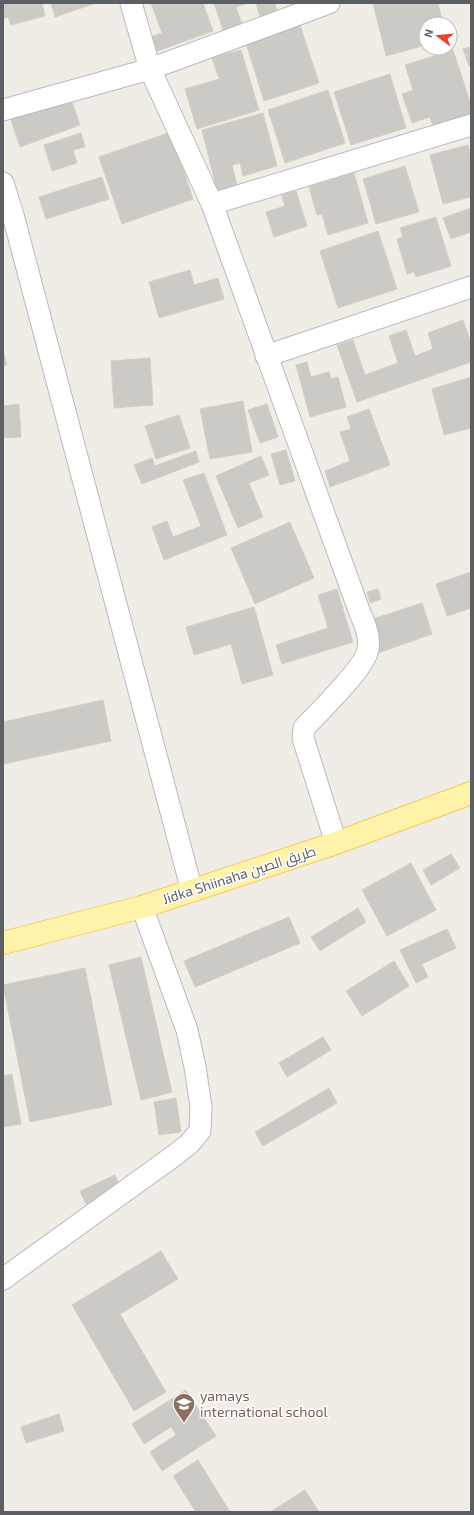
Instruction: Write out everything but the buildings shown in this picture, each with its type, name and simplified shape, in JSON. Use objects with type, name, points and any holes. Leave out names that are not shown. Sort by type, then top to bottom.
[{"type":"main road","name":"Jidka Shiinaha طريق الصين","points":[[3,943],[142,907],[192,891],[336,843],[471,793]]},
{"type":"street","points":[[131,3],[150,69],[212,204],[266,356],[360,613],[368,631],[368,650],[360,667],[304,728],[303,738],[336,843]]},
{"type":"street","points":[[3,110],[150,69],[330,3]]},
{"type":"street","points":[[212,204],[471,125]]},
{"type":"street","points":[[3,183],[8,216],[192,891]]},
{"type":"street","points":[[266,356],[471,287]]},
{"type":"street","points":[[3,1279],[175,1155],[189,1144],[200,1131],[200,1107],[195,1067],[187,1030],[142,907]]},
{"type":"place","name":"yamays international school","points":[[184,1424]]}]
